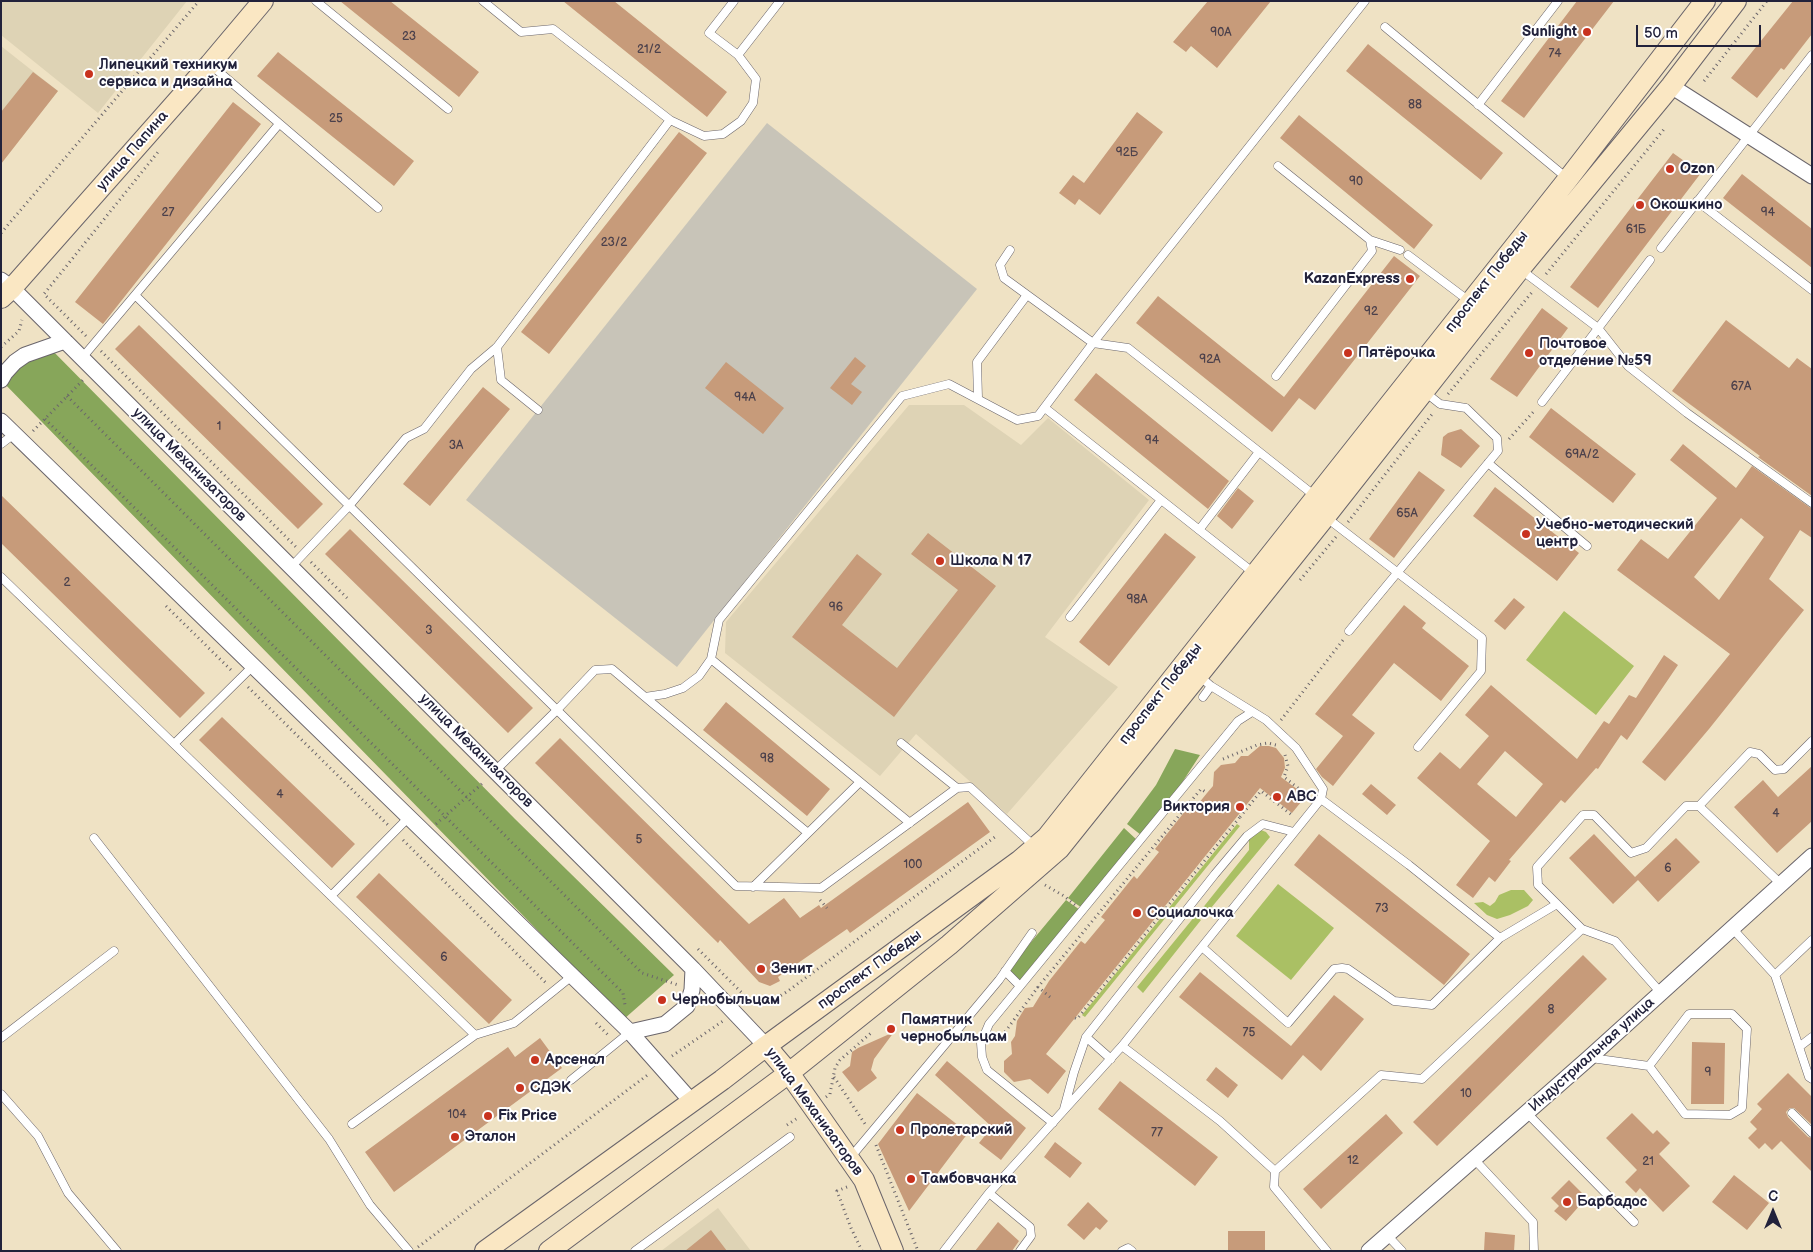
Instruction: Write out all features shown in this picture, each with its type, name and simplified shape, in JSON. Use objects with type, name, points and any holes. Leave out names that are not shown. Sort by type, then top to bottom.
[{"type":"main road","name":"улица Папина","points":[[5,288],[210,64],[263,1]]},
{"type":"main road","name":"проспект Победы","points":[[485,1251],[692,1102],[1036,848],[1047,837],[1568,179],[1706,1]]},
{"type":"main road","name":"проспект Победы","points":[[549,1251],[789,1074],[949,945],[1059,850],[1204,680],[1325,517],[1423,391],[1520,269],[1671,86],[1736,1]]},
{"type":"main road","name":"улица Механизаторов","points":[[766,1046],[789,1074],[864,1180],[893,1251]]},
{"type":"street","points":[[1671,86],[1812,176]]},
{"type":"street","name":"улица Механизаторов","points":[[5,288],[94,369],[693,969],[766,1046]]},
{"type":"street","points":[[1,380],[15,362],[25,355],[65,341]]},
{"type":"street","points":[[1,421],[630,1032],[692,1102]]},
{"type":"street","name":"Индустриальная улица","points":[[1369,1251],[1661,993],[1812,856]]},
{"type":"street","points":[[630,1032],[665,1024],[687,1006],[692,990],[693,969]]},
{"type":"lane","points":[[316,1],[448,109]]},
{"type":"lane","points":[[483,1],[521,32],[552,29],[670,120],[704,136],[722,134],[741,121],[753,103],[756,79],[738,55],[709,33],[734,1]]},
{"type":"lane","points":[[738,55],[780,1]]},
{"type":"lane","points":[[646,697],[665,694],[682,688],[699,676],[711,659],[720,620],[902,396],[950,384],[1017,420],[1038,416],[1093,343],[1365,1]]},
{"type":"lane","points":[[1478,105],[1558,1]]},
{"type":"lane","points":[[1385,27],[1568,179]]},
{"type":"lane","points":[[1660,248],[1811,57]]},
{"type":"lane","points":[[210,64],[378,208]]},
{"type":"lane","points":[[291,567],[349,506],[406,438],[424,429],[472,368],[497,347],[670,120]]},
{"type":"lane","points":[[82,358],[279,124]]},
{"type":"lane","points":[[1278,166],[1370,240],[1400,250]]},
{"type":"lane","points":[[1697,201],[1812,290]]},
{"type":"lane","points":[[1276,376],[1372,251],[1370,240]]},
{"type":"lane","points":[[1010,250],[1000,265],[1004,278],[1093,343],[1128,348],[1316,497]]},
{"type":"lane","points":[[1408,255],[1471,302]]},
{"type":"lane","points":[[1542,402],[1650,260]]},
{"type":"lane","points":[[1520,269],[1598,328],[1628,366],[1687,413],[1812,503]]},
{"type":"lane","points":[[978,398],[977,362],[1027,295]]},
{"type":"lane","points":[[135,296],[736,886],[821,888],[957,788],[970,787],[1036,848]]},
{"type":"lane","points":[[497,347],[501,380],[538,410]]},
{"type":"lane","points":[[1349,631],[1498,451],[1497,438],[1466,408],[1440,404],[1423,391]]},
{"type":"lane","points":[[1045,408],[1255,574]]},
{"type":"lane","points":[[1,444],[18,438]]},
{"type":"lane","points":[[1199,530],[1259,452]]},
{"type":"lane","points":[[1488,463],[1587,546]]},
{"type":"lane","points":[[1070,617],[1161,500]]},
{"type":"lane","points":[[1325,517],[1482,638],[1481,671],[1418,747]]},
{"type":"lane","points":[[1,577],[475,1035]]},
{"type":"lane","points":[[711,659],[910,823]]},
{"type":"lane","points":[[174,744],[253,666]]},
{"type":"lane","points":[[495,771],[595,670],[612,669],[808,833]]},
{"type":"lane","points":[[1203,697],[1204,680]]},
{"type":"lane","points":[[944,1251],[989,1193],[1122,1046],[1321,799],[1323,789],[1296,748],[1266,720],[1204,680]]},
{"type":"lane","points":[[1053,1123],[987,1070],[982,1057],[980,1043],[989,1024],[1238,721],[1252,712]]},
{"type":"lane","points":[[1699,806],[1750,752],[1758,754],[1775,770],[1784,769],[1812,741]]},
{"type":"lane","points":[[901,744],[957,788]]},
{"type":"lane","points":[[752,887],[860,782]]},
{"type":"lane","points":[[1321,799],[1409,865],[1500,938]]},
{"type":"lane","points":[[1661,993],[1615,941],[1582,929],[1538,885],[1537,867],[1583,815],[1594,815],[1630,853],[1646,848],[1686,806],[1699,806],[1781,884]]},
{"type":"lane","points":[[331,896],[408,817]]},
{"type":"lane","points":[[1063,1112],[1086,1037],[1247,836],[1264,824],[1294,832]]},
{"type":"lane","points":[[94,838],[330,1139],[370,1205],[408,1251]]},
{"type":"lane","points":[[1202,947],[1288,1023],[1334,969],[1348,969],[1394,1001],[1432,1004],[1500,938],[1557,904]]},
{"type":"lane","points":[[1732,928],[1775,975],[1799,1048],[1809,1076],[1812,1079]]},
{"type":"lane","points":[[1327,1251],[1274,1187],[1275,1171],[1382,1075],[1422,1079],[1582,929]]},
{"type":"lane","points":[[850,1158],[1005,971],[1032,933]]},
{"type":"lane","points":[[1775,975],[1812,940]]},
{"type":"lane","points":[[1,1038],[114,951]]},
{"type":"lane","points":[[1005,971],[1020,986]]},
{"type":"lane","points":[[352,1124],[475,1035],[514,1023],[572,976]]},
{"type":"lane","points":[[1588,1058],[1649,1066],[1686,1114],[1730,1115],[1742,1108],[1747,1029],[1732,1014],[1688,1014],[1649,1066]]},
{"type":"lane","points":[[571,1080],[630,1032]]},
{"type":"lane","points":[[1086,1037],[1111,1058]]},
{"type":"lane","points":[[1799,1048],[1812,1037]]},
{"type":"lane","points":[[1122,1046],[1220,1121],[1275,1171]]},
{"type":"lane","points":[[1,1094],[38,1136],[68,1193],[117,1251]]},
{"type":"lane","points":[[1527,1112],[1634,1222]]},
{"type":"lane","points":[[1792,1112],[1812,1133]]},
{"type":"lane","points":[[635,1251],[790,1137]]},
{"type":"lane","points":[[1474,1159],[1533,1222],[1534,1251]]},
{"type":"lane","points":[[989,1193],[1030,1227],[1031,1236],[1020,1251]]},
{"type":"lane","points":[[1387,1235],[1402,1251]]},
{"type":"lane","points":[[1122,1251],[1128,1248],[1132,1251]]},
{"type":"path","points":[[1,233],[199,1]]},
{"type":"path","points":[[1704,81],[1767,1]]},
{"type":"path","points":[[1,347],[19,331],[22,319]]},
{"type":"path","points":[[18,438],[45,419],[94,369]]},
{"type":"path","points":[[67,396],[642,973],[692,990]]},
{"type":"path","points":[[1498,451],[1542,402]]},
{"type":"path","points":[[45,419],[623,993],[630,1032]]},
{"type":"path","points":[[163,603],[554,990]]},
{"type":"path","points":[[1275,728],[1349,631]]},
{"type":"path","points":[[1217,765],[1222,759],[1256,745],[1268,743],[1278,746]]},
{"type":"path","points":[[1282,752],[1286,757],[1288,766],[1284,777],[1308,796],[1303,802]]},
{"type":"path","points":[[409,847],[495,771]]},
{"type":"path","points":[[1050,996],[1038,987],[1206,781]]},
{"type":"path","points":[[1201,789],[1207,793]]},
{"type":"path","points":[[1075,1018],[1077,1019],[1261,791],[1292,815],[1298,809]]},
{"type":"path","points":[[749,1000],[768,1001],[788,991],[995,837]]},
{"type":"path","points":[[1040,881],[1094,918]]},
{"type":"path","points":[[672,1056],[726,1019]]},
{"type":"path","points":[[595,1022],[616,1044]]},
{"type":"path","points":[[830,1094],[835,1068],[840,1060]]},
{"type":"path","points":[[414,1251],[652,1071]]},
{"type":"path","points":[[873,1140],[918,1251]]},
{"type":"shaded area","name":"Липецкий техникум сервиса и дизайна","points":[[1,1],[187,1],[98,113],[1,35]]},
{"type":"shaded area","points":[[1,46],[58,91],[1,163]]},
{"type":"shaded area","points":[[767,123],[977,289],[677,667],[466,500]]},
{"type":"shaded area","name":"Школа N 17","points":[[909,405],[964,405],[1021,445],[1048,418],[1149,500],[1045,637],[1118,687],[1007,814],[916,734],[880,776],[725,653],[726,622]]},
{"type":"shaded area","points":[[718,1208],[751,1251],[661,1251]]},
{"type":"green space","points":[[43,341],[515,819],[674,975],[624,1019],[1,380]]},
{"type":"green space","points":[[1564,611],[1634,666],[1596,715],[1526,660]]},
{"type":"green space","points":[[1175,749],[1200,755],[1174,795],[1141,835],[1127,824],[1156,785]]},
{"type":"green space","points":[[1237,824],[1240,826],[1085,1017],[1082,1015]]},
{"type":"green space","points":[[1124,828],[1137,840],[1082,908],[1068,898]]},
{"type":"green space","points":[[1261,830],[1270,837],[1206,914],[1201,910],[1249,850],[1249,839],[1257,831]]},
{"type":"green space","points":[[1278,884],[1334,928],[1291,980],[1236,936]]},
{"type":"green space","points":[[1511,890],[1524,890],[1533,900],[1528,906],[1497,919],[1487,915],[1474,903],[1483,902],[1490,906],[1499,895]]},
{"type":"green space","points":[[1066,900],[1080,910],[1020,983],[1007,971]]},
{"type":"green space","points":[[1195,916],[1201,920],[1143,993],[1137,987]]},
{"type":"building","points":[[340,1],[390,1],[479,72],[459,97]]},
{"type":"building","points":[[563,1],[614,1],[727,92],[707,117]]},
{"type":"building","points":[[1208,1],[1271,1],[1217,68],[1191,46],[1186,52],[1173,42]]},
{"type":"building","points":[[1577,1],[1614,1],[1524,118],[1501,101]]},
{"type":"building","points":[[1793,1],[1812,1],[1812,34],[1784,70],[1781,68],[1757,98],[1731,78]]},
{"type":"building","points":[[1368,44],[1503,153],[1481,180],[1346,71]]},
{"type":"building","points":[[278,52],[414,161],[394,186],[257,76]]},
{"type":"building","points":[[33,72],[58,91],[1,164],[1,112]]},
{"type":"building","points":[[233,102],[261,124],[103,324],[75,302]]},
{"type":"building","points":[[1137,112],[1163,132],[1100,215],[1079,199],[1075,205],[1059,193],[1073,175],[1084,183]]},
{"type":"building","points":[[1299,115],[1433,225],[1414,249],[1280,138]]},
{"type":"building","points":[[679,132],[707,153],[549,354],[521,332]]},
{"type":"building","points":[[1673,153],[1701,173],[1598,308],[1570,287]]},
{"type":"building","points":[[1742,174],[1812,229],[1812,268],[1723,198]]},
{"type":"building","points":[[1394,256],[1420,276],[1315,410],[1299,398],[1272,432],[1136,323],[1158,296],[1284,397]]},
{"type":"building","points":[[1542,308],[1568,328],[1517,397],[1490,379]]},
{"type":"building","points":[[1726,320],[1789,368],[1797,358],[1812,369],[1812,496],[1672,391]]},
{"type":"building","points":[[139,325],[323,504],[298,529],[115,349]]},
{"type":"building","points":[[855,357],[866,366],[851,384],[862,392],[852,405],[830,388]]},
{"type":"building","points":[[726,362],[784,408],[763,434],[705,388]]},
{"type":"building","points":[[1096,373],[1229,481],[1208,509],[1074,400]]},
{"type":"building","points":[[483,387],[510,409],[430,506],[403,484]]},
{"type":"building","points":[[1551,408],[1636,474],[1613,503],[1529,437]]},
{"type":"building","points":[[1461,429],[1480,446],[1461,468],[1441,455],[1443,437],[1448,433]]},
{"type":"building","points":[[1683,444],[1736,488],[1752,466],[1812,509],[1812,538],[1800,530],[1769,579],[1804,610],[1665,781],[1642,762],[1730,654],[1617,570],[1641,539],[1668,559],[1717,498],[1670,460]],"holes":[[[1741,518],[1764,537],[1719,600],[1694,577]]]},
{"type":"building","points":[[1419,471],[1445,490],[1394,558],[1369,539]]},
{"type":"building","name":"Учебно-методический центр","points":[[1495,487],[1579,553],[1557,581],[1473,516]]},
{"type":"building","points":[[1238,488],[1254,501],[1232,529],[1217,516]]},
{"type":"building","points":[[1,495],[205,693],[180,718],[1,543]]},
{"type":"building","points":[[350,529],[533,708],[508,733],[325,554]]},
{"type":"building","points":[[928,533],[996,586],[894,717],[792,637],[857,554],[882,574],[842,625],[897,668],[958,590],[911,554]]},
{"type":"building","points":[[1165,533],[1196,557],[1109,666],[1079,642]]},
{"type":"building","points":[[1514,598],[1525,607],[1505,630],[1494,621]]},
{"type":"building","points":[[1404,605],[1426,623],[1422,628],[1469,666],[1441,701],[1394,663],[1352,715],[1375,733],[1333,786],[1316,769],[1343,736],[1315,714]]},
{"type":"building","points":[[1664,655],[1678,665],[1627,740],[1621,735],[1598,769],[1596,768],[1565,803],[1561,800],[1509,860],[1511,861],[1495,882],[1489,877],[1473,898],[1456,885],[1490,841],[1417,778],[1440,752],[1460,769],[1489,736],[1465,715],[1491,685],[1577,759],[1604,721],[1609,724],[1629,695],[1636,698]],"holes":[[[1505,751],[1543,784],[1516,817],[1477,784]]]},
{"type":"building","points":[[726,702],[830,789],[807,816],[703,730]]},
{"type":"building","points":[[222,717],[355,844],[332,868],[199,740]]},
{"type":"building","points":[[560,738],[749,924],[784,898],[800,918],[819,905],[821,908],[968,802],[990,832],[850,933],[847,929],[778,977],[780,981],[770,986],[759,982],[720,940],[718,943],[535,763]]},
{"type":"building","points":[[1260,746],[1276,748],[1284,758],[1285,768],[1281,777],[1306,796],[1292,813],[1260,788],[1046,1054],[1066,1071],[1048,1094],[1030,1079],[1014,1082],[1004,1072],[1004,1061],[1012,1054],[1011,1042],[1015,1036],[1017,1021],[1025,1008],[1033,1007],[1049,981],[1081,941],[1085,944],[1105,920],[1101,917],[1134,876],[1137,879],[1159,852],[1155,849],[1186,810],[1190,814],[1213,786],[1214,772],[1221,765],[1235,763],[1241,756],[1248,756]]},
{"type":"building","points":[[1812,766],[1812,821],[1777,853],[1734,807],[1763,780],[1778,797]]},
{"type":"building","points":[[1371,784],[1396,805],[1387,815],[1362,794]]},
{"type":"building","points":[[1319,834],[1470,954],[1444,985],[1294,865]]},
{"type":"building","points":[[1594,834],[1635,877],[1676,838],[1700,862],[1658,902],[1638,880],[1613,904],[1569,858]]},
{"type":"building","points":[[379,873],[512,1000],[489,1024],[356,897]]},
{"type":"building","points":[[1583,955],[1607,979],[1437,1146],[1413,1122]]},
{"type":"building","points":[[1200,972],[1291,1046],[1334,995],[1364,1019],[1321,1071],[1303,1055],[1282,1080],[1179,997]]},
{"type":"building","points":[[894,1032],[874,1059],[871,1070],[877,1078],[858,1092],[842,1072],[850,1066],[852,1052]]},
{"type":"building","points":[[540,1038],[562,1068],[394,1192],[365,1152],[508,1047],[515,1057]]},
{"type":"building","points":[[1692,1042],[1725,1043],[1724,1104],[1691,1104]]},
{"type":"building","points":[[947,1061],[1026,1128],[1001,1160],[979,1143],[992,1127],[935,1075]]},
{"type":"building","points":[[1216,1067],[1238,1085],[1228,1098],[1206,1080]]},
{"type":"building","points":[[1788,1073],[1812,1097],[1812,1125],[1794,1108],[1790,1108],[1786,1112],[1788,1117],[1808,1137],[1812,1138],[1812,1172],[1781,1141],[1772,1150],[1765,1143],[1759,1149],[1748,1138],[1757,1129],[1750,1122],[1762,1109],[1757,1104]]},
{"type":"building","points":[[1120,1081],[1218,1157],[1195,1186],[1098,1109]]},
{"type":"building","points":[[917,1093],[968,1133],[909,1211],[878,1144]]},
{"type":"building","points":[[1632,1113],[1653,1134],[1657,1130],[1670,1143],[1659,1154],[1690,1186],[1663,1212],[1640,1188],[1636,1193],[1625,1182],[1637,1170],[1606,1138]]},
{"type":"building","points":[[1386,1114],[1403,1133],[1321,1209],[1303,1189]]},
{"type":"building","points":[[1055,1142],[1082,1163],[1070,1178],[1044,1157]]},
{"type":"building","points":[[1734,1175],[1769,1203],[1747,1230],[1712,1202]]},
{"type":"building","name":"Барбадос","points":[[1569,1180],[1583,1194],[1577,1200],[1581,1204],[1566,1221],[1554,1211],[1559,1206],[1551,1198]]},
{"type":"building","points":[[1088,1202],[1108,1221],[1100,1230],[1096,1227],[1084,1240],[1067,1225]]},
{"type":"building","points":[[998,1222],[1019,1241],[1012,1251],[975,1251]]},
{"type":"building","points":[[711,1230],[727,1251],[685,1251]]},
{"type":"building","points":[[1228,1231],[1265,1231],[1265,1251],[1228,1251]]},
{"type":"building","points":[[1485,1232],[1515,1235],[1514,1251],[1484,1251]]},
{"type":"place","name":"Sunlight","points":[[1587,32]]},
{"type":"place","name":"Липецкий техникум сервиса и дизайна","points":[[89,74]]},
{"type":"place","name":"Ozon","points":[[1670,169]]},
{"type":"place","name":"Окошкино","points":[[1640,205]]},
{"type":"place","name":"KazanExpress","points":[[1410,279]]},
{"type":"place","name":"Пятёрочка","points":[[1348,353]]},
{"type":"place","name":"Почтовое отделение №59","points":[[1529,353]]},
{"type":"place","name":"Учебно-методический центр","points":[[1526,534]]},
{"type":"place","name":"Школа N 17","points":[[940,561]]},
{"type":"place","name":"АВС","points":[[1277,797]]},
{"type":"place","name":"Виктория","points":[[1240,807]]},
{"type":"place","name":"Социалочка","points":[[1137,913]]},
{"type":"place","name":"Зенит","points":[[761,969]]},
{"type":"place","name":"Чернобыльцам","points":[[662,1000]]},
{"type":"place","name":"Памятник чернобыльцам","points":[[891,1029]]},
{"type":"place","name":"Арсенал","points":[[535,1060]]},
{"type":"place","name":"СДЭК","points":[[520,1088]]},
{"type":"place","name":"Fix Price","points":[[488,1116]]},
{"type":"place","name":"Пролетарский","points":[[900,1130]]},
{"type":"place","name":"Эталон","points":[[455,1137]]},
{"type":"place","name":"Тамбовчанка","points":[[911,1179]]},
{"type":"place","name":"Барбадос","points":[[1567,1202]]}]
